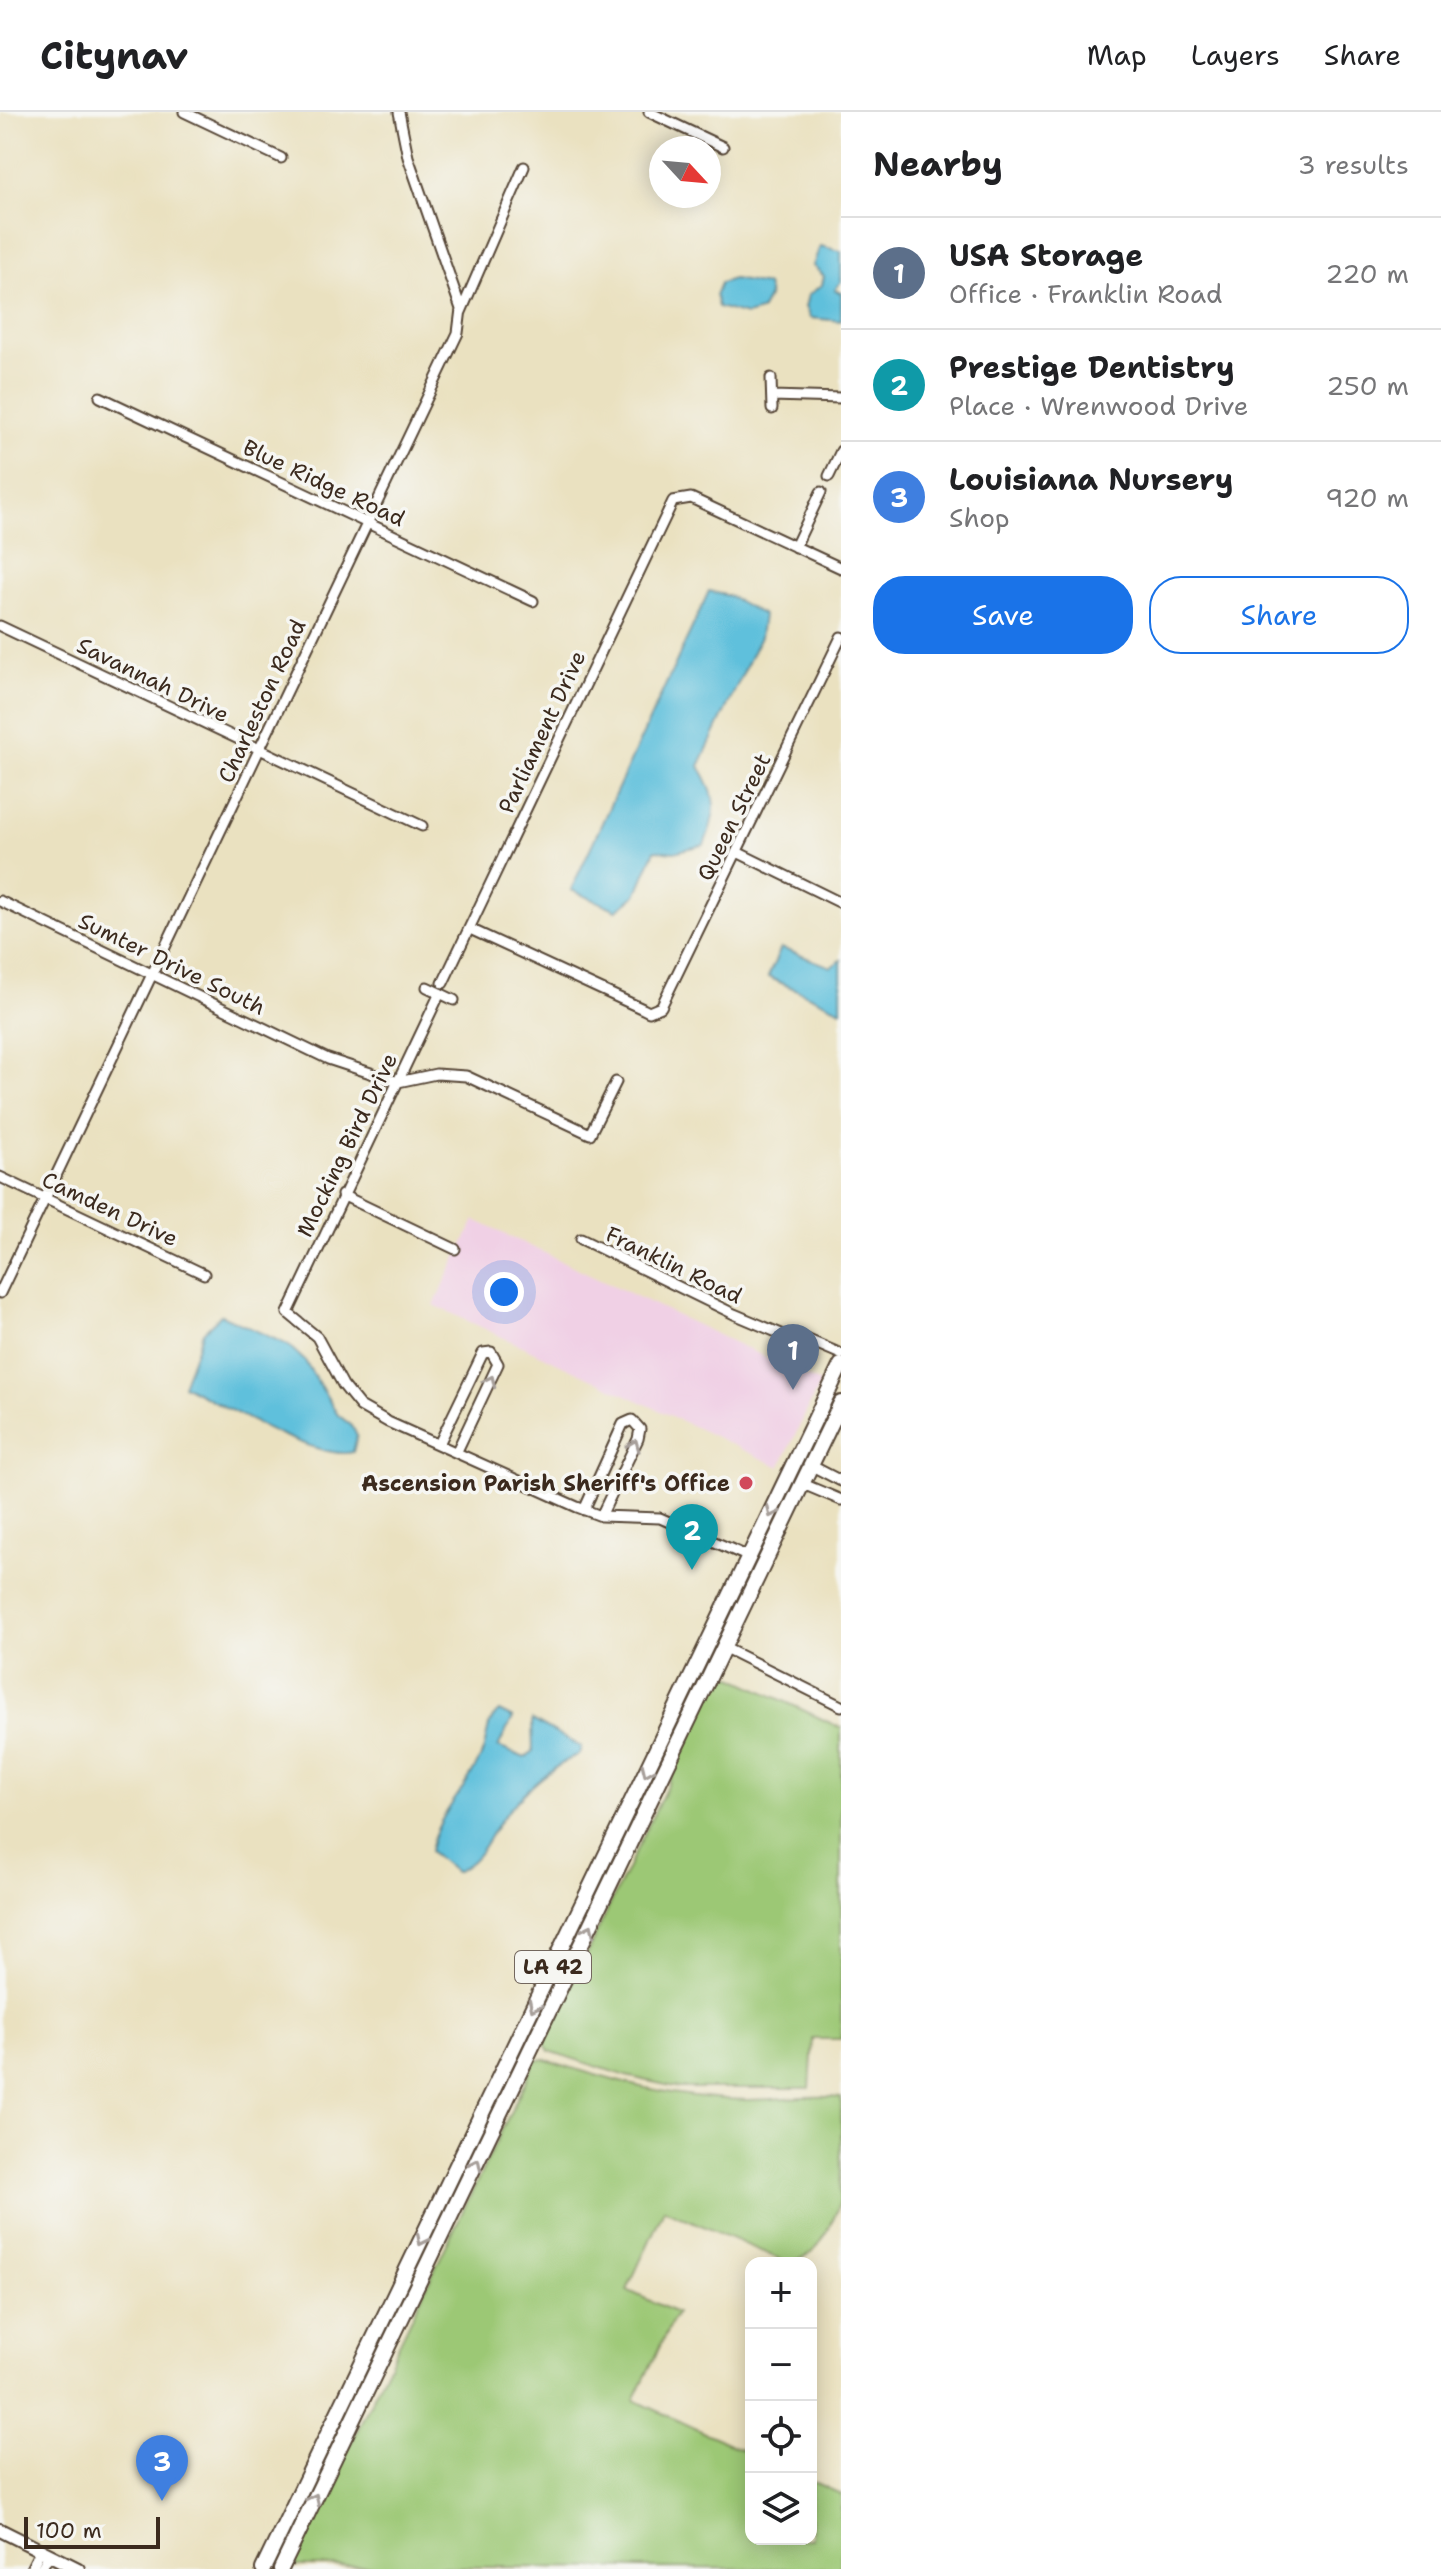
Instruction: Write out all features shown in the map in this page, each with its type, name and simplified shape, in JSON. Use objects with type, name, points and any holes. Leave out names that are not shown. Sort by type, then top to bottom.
[{"type":"main road","name":"LA 42","points":[[263,2569],[841,1365]]},
{"type":"main road","points":[[803,1484],[802,1467],[828,1421],[841,1384]]},
{"type":"main road","name":"LA 42","points":[[281,2569],[812,1466],[828,1421],[841,1403]]},
{"type":"main road","points":[[725,1648],[719,1637],[745,1582],[749,1557]]},
{"type":"main road","points":[[664,1775],[671,1746],[688,1711],[685,1693]]},
{"type":"street","points":[[184,112],[281,158]]},
{"type":"street","points":[[399,112],[408,157],[461,312]]},
{"type":"street","points":[[649,112],[723,147]]},
{"type":"street","name":"Charleston Road","points":[[0,1293],[453,345],[461,312],[524,167]]},
{"type":"street","points":[[771,378],[772,409]]},
{"type":"street","points":[[772,396],[841,398]]},
{"type":"street","name":"Blue Ridge Road","points":[[100,397],[533,601]]},
{"type":"street","points":[[829,476],[841,451]]},
{"type":"street","points":[[821,492],[795,547],[841,568]]},
{"type":"street","name":"Parliament Drive","points":[[442,988],[666,511],[678,498],[691,498],[795,547]]},
{"type":"street","name":"Savannah Drive","points":[[0,626],[422,826]]},
{"type":"street","name":"Queen Street","points":[[470,929],[643,1009],[657,1010],[665,1001],[841,637]]},
{"type":"street","points":[[737,852],[841,903]]},
{"type":"street","name":"Sumter Drive South","points":[[0,901],[328,1059],[398,1082]]},
{"type":"street","points":[[427,987],[442,988],[454,1000]]},
{"type":"street","name":"Mocking Bird Drive","points":[[439,1444],[360,1406],[343,1385],[317,1337],[288,1313],[442,988]]},
{"type":"street","points":[[398,1082],[436,1074],[466,1076],[590,1134],[616,1082]]},
{"type":"street","name":"Camden Drive","points":[[0,1177],[204,1274]]},
{"type":"street","points":[[342,1195],[455,1249]]},
{"type":"street","name":"Franklin Road","points":[[581,1239],[734,1314],[841,1354]]},
{"type":"street","points":[[457,1451],[498,1364],[491,1352],[483,1353],[439,1444],[584,1510],[601,1516],[660,1518],[749,1557]]},
{"type":"street","points":[[584,1510],[623,1424],[632,1420],[640,1429],[638,1439],[601,1516]]},
{"type":"street","points":[[812,1466],[841,1481]]},
{"type":"street","points":[[803,1484],[841,1500]]},
{"type":"street","points":[[725,1648],[841,1706]]},
{"type":"street","points":[[0,2530],[78,2569]]},
{"type":"street","points":[[31,2569],[44,2553]]},
{"type":"street","points":[[41,2569],[44,2553]]},
{"type":"shaded area","points":[[475,1220],[820,1383],[780,1467],[434,1305]]},
{"type":"green space","points":[[722,1672],[841,1728],[841,2039],[813,2039],[810,2088],[679,2088],[626,2076],[549,2051],[544,2042]]},
{"type":"green space","points":[[544,2059],[620,2082],[694,2096],[748,2100],[841,2098],[840,2200],[828,2231],[814,2249],[804,2257],[774,2257],[664,2209],[627,2290],[676,2313],[634,2400],[745,2451],[745,2545],[817,2545],[817,2484],[841,2494],[841,2569],[292,2566],[535,2061]]},
{"type":"water","points":[[820,246],[841,251],[841,281],[835,290],[841,293],[841,321],[810,318],[805,307],[808,295],[822,285],[824,276],[813,266]]},
{"type":"water","points":[[733,279],[767,285],[769,296],[761,311],[746,315],[718,307],[715,295],[720,283]]},
{"type":"water","points":[[709,591],[729,596],[763,615],[760,637],[699,766],[713,796],[712,822],[704,845],[674,852],[655,850],[636,895],[617,910],[571,890]]},
{"type":"water","points":[[781,948],[831,967],[841,960],[841,1010],[768,977]]},
{"type":"water","points":[[221,1315],[288,1345],[305,1361],[338,1415],[352,1426],[357,1436],[353,1452],[337,1453],[293,1440],[183,1385],[203,1332]]},
{"type":"water","points":[[499,1711],[513,1718],[498,1747],[525,1758],[533,1751],[532,1720],[581,1747],[579,1754],[548,1773],[520,1798],[503,1817],[478,1855],[455,1872],[430,1851],[439,1824],[477,1764],[490,1725]]},
{"type":"place","name":"USA Storage","points":[[793,1390]]},
{"type":"place","name":"Ascension Parish Sheriff's Office","points":[[746,1483]]},
{"type":"place","name":"Prestige Dentistry","points":[[692,1570]]},
{"type":"place","name":"Louisiana Nursery","points":[[162,2501]]}]
